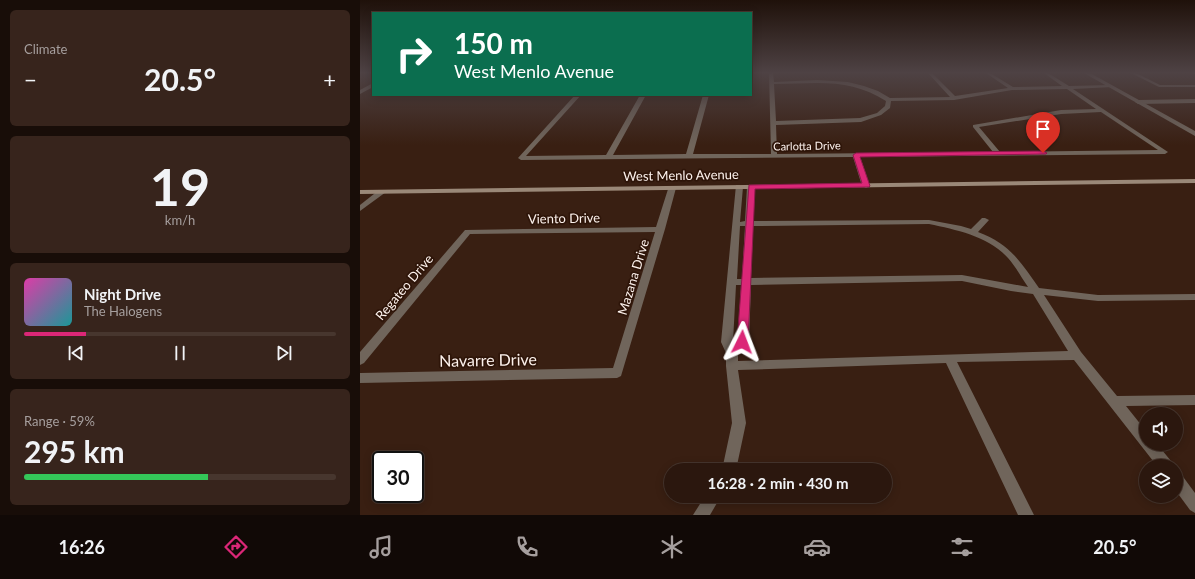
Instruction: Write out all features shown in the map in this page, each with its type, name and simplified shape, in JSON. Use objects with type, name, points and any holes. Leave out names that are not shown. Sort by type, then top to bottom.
[{"type":"main road","name":"West Menlo Avenue","points":[[360,192],[1195,181]]},
{"type":"street","name":"Carlotta Drive","points":[[576,97],[521,158],[1165,152],[1101,110]]},
{"type":"street","points":[[608,158],[642,97]]},
{"type":"street","points":[[689,157],[705,97]]},
{"type":"street","points":[[772,97],[774,156]]},
{"type":"street","points":[[885,97],[889,100],[960,97]]},
{"type":"street","points":[[1082,97],[1101,110]]},
{"type":"street","points":[[1129,97],[1195,134]]},
{"type":"street","points":[[773,123],[861,120],[879,114],[888,108],[889,100]]},
{"type":"street","points":[[1138,102],[1195,101]]},
{"type":"street","points":[[998,153],[975,126],[1061,112],[1101,110]]},
{"type":"street","points":[[856,155],[866,186]]},
{"type":"street","points":[[730,463],[739,423],[732,360],[727,342],[739,187]]},
{"type":"street","points":[[732,360],[742,342],[751,187]]},
{"type":"street","name":"Mazana Drive","points":[[617,373],[672,188]]},
{"type":"street","points":[[360,209],[382,192]]},
{"type":"street","points":[[973,232],[985,220]]},
{"type":"street","points":[[737,224],[929,222],[946,224],[973,232],[995,243],[1011,256],[1036,291],[1077,355],[1139,432]]},
{"type":"street","name":"Viento Drive","points":[[468,232],[661,229]]},
{"type":"street","name":"Regateo Drive","points":[[360,360],[468,232]]},
{"type":"street","points":[[732,282],[962,278],[1036,291],[1098,298],[1195,297]]},
{"type":"street","points":[[732,360],[1077,355]]},
{"type":"street","points":[[949,358],[1026,515]]},
{"type":"street","name":"Navarre Drive","points":[[360,378],[617,373]]},
{"type":"street","points":[[1115,402],[1195,400]]},
{"type":"street","points":[[1154,451],[1160,459]]},
{"type":"street","points":[[1183,489],[1195,505]]},
{"type":"street","points":[[701,515],[709,503]]},
{"type":"route","points":[[742,342],[751,187],[866,186],[856,155],[1043,153]]}]
